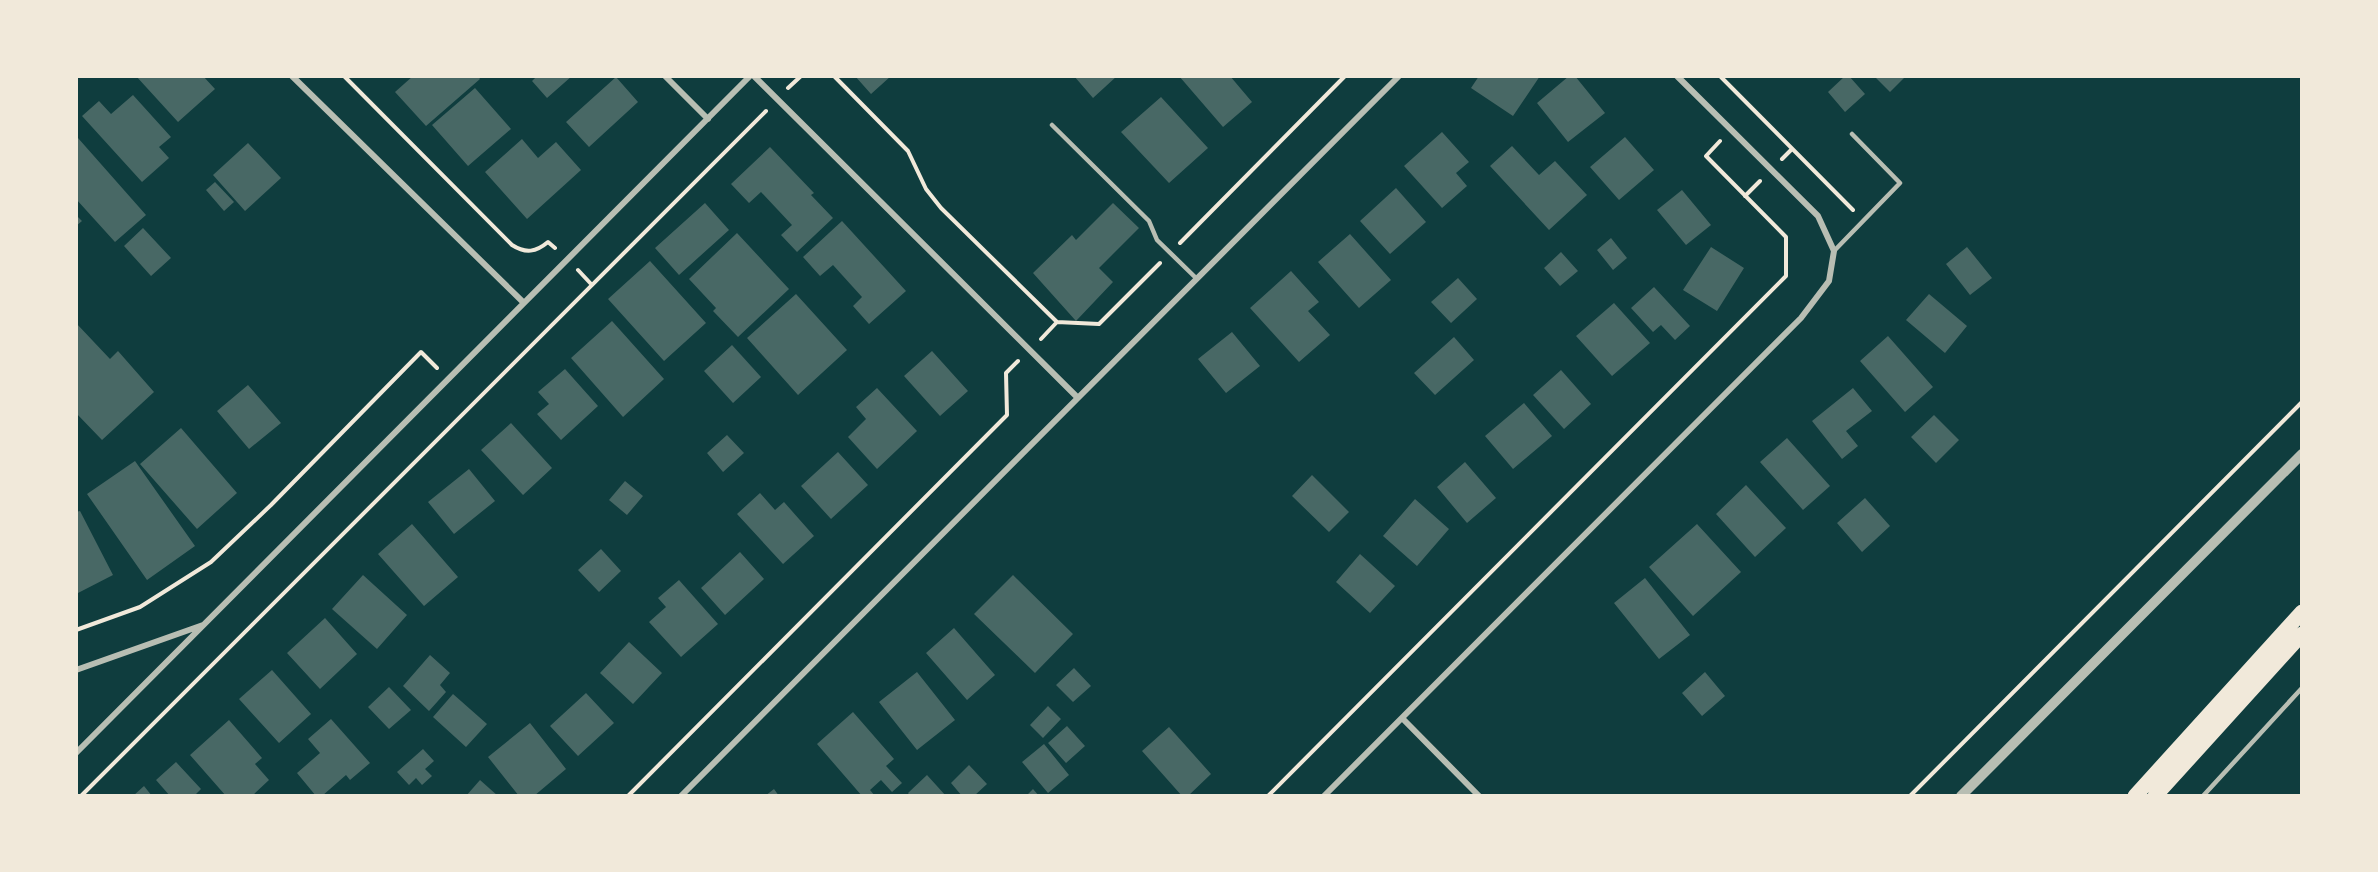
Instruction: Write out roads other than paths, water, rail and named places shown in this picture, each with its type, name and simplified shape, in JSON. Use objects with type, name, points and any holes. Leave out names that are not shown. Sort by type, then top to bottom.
[{"type":"main road","points":[[2135,795],[2301,612]]},
{"type":"main road","points":[[2155,795],[2301,634]]},
{"type":"street","points":[[292,76],[524,303]]},
{"type":"street","points":[[665,76],[708,119]]},
{"type":"street","points":[[76,753],[752,76],[1078,398]]},
{"type":"street","points":[[681,795],[1399,76]]},
{"type":"street","points":[[1324,795],[1801,318],[1829,281],[1834,251],[1818,216],[1677,76]]},
{"type":"street","points":[[1961,795],[2301,453]]},
{"type":"street","points":[[76,670],[205,624]]},
{"type":"street","points":[[1402,718],[1479,795]]},
{"type":"lane","points":[[1052,125],[1149,221],[1157,240],[1197,279]]},
{"type":"lane","points":[[1834,251],[1900,183],[1852,134]]},
{"type":"lane","points":[[2203,795],[2301,688]]}]
